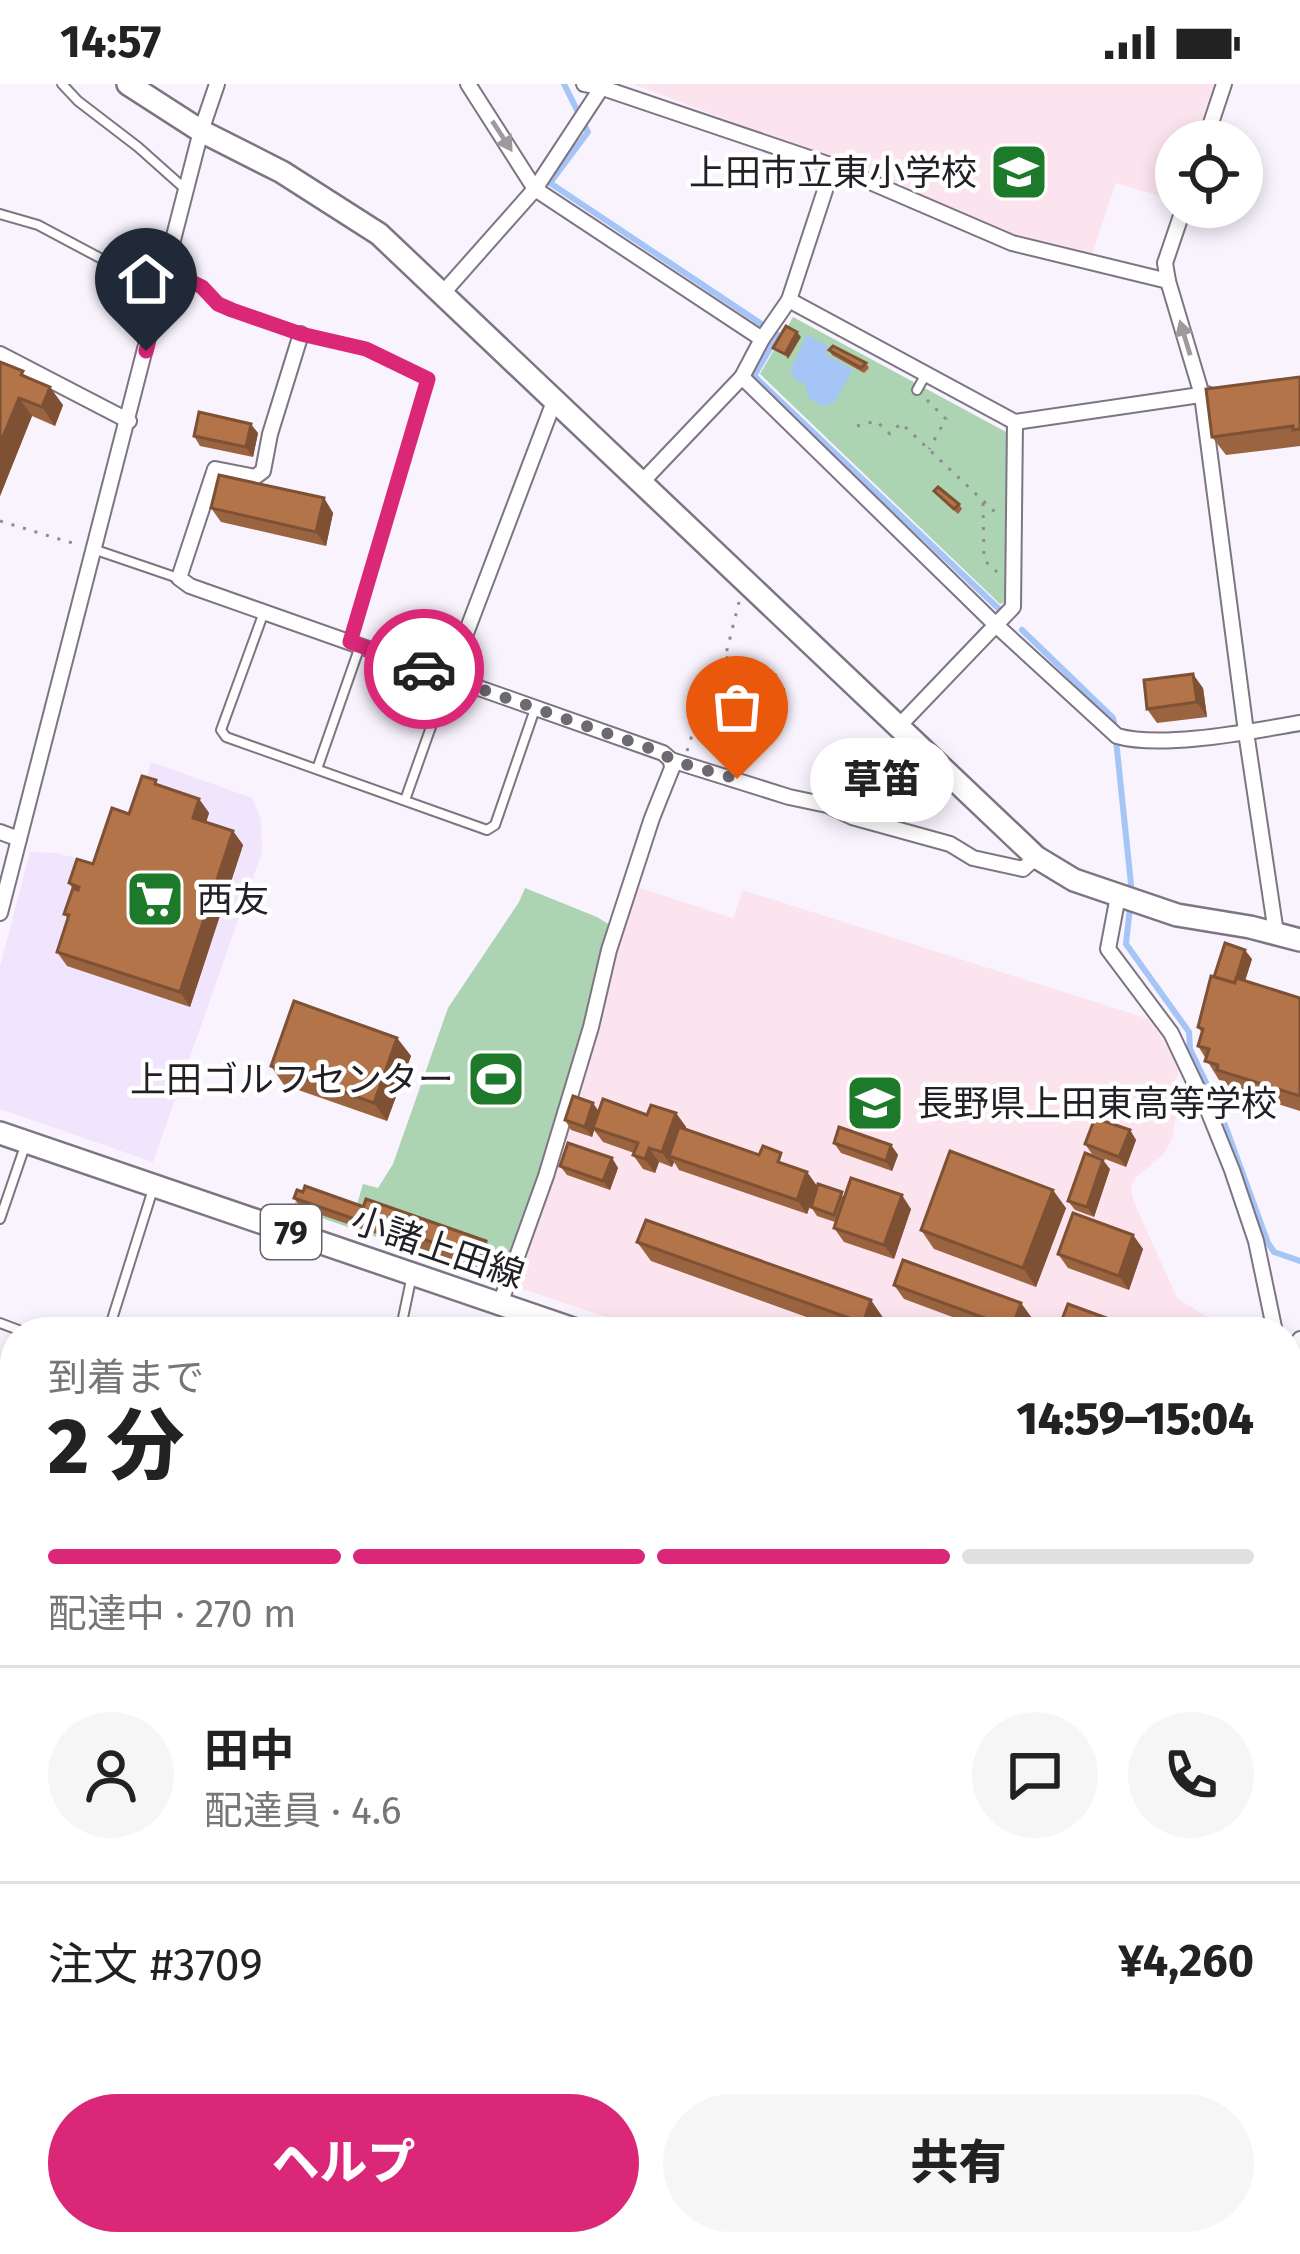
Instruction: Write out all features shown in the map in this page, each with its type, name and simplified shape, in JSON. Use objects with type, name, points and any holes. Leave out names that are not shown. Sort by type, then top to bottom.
[{"type":"street","points":[[128,84],[379,234],[1036,856],[1058,872],[1126,899],[1201,921],[1300,940]]},
{"type":"street","points":[[0,913],[216,84]]},
{"type":"street","points":[[468,84],[535,188],[762,339]]},
{"type":"street","points":[[584,84],[603,86],[833,166],[1012,243],[1168,281]]},
{"type":"street","points":[[1212,120],[1224,84]]},
{"type":"street","points":[[442,294],[535,188],[603,86]]},
{"type":"street","points":[[641,483],[742,377],[789,300],[833,166]]},
{"type":"street","points":[[1177,228],[1166,263],[1168,281],[1202,395],[1276,933]]},
{"type":"street","points":[[789,300],[926,374],[957,400],[1015,422],[1221,392]]},
{"type":"street","points":[[301,334],[263,471],[255,478],[215,470],[179,578],[190,586],[678,761],[950,844],[973,858],[1023,869],[1036,856]]},
{"type":"street","points":[[0,354],[129,421]]},
{"type":"street","points":[[742,377],[997,626],[1118,736],[1138,742],[1300,723]]},
{"type":"street","points":[[449,678],[555,399]]},
{"type":"street","points":[[899,726],[1012,608],[1015,422]]},
{"type":"street","points":[[500,1304],[546,1176],[587,1044],[609,950],[652,818],[678,761]]},
{"type":"street","points":[[0,832],[19,839]]},
{"type":"street","points":[[1126,899],[1108,949],[1171,1033],[1209,1113],[1256,1241],[1272,1317]]},
{"type":"street","name":"小諸上田線","points":[[0,1133],[538,1317]]},
{"type":"lane","points":[[62,84],[187,191]]},
{"type":"lane","points":[[0,214],[38,225],[117,266],[202,287],[218,304],[232,310],[301,334],[366,349],[428,379],[317,770]]},
{"type":"lane","points":[[917,390],[926,374]]},
{"type":"lane","points":[[94,549],[179,578]]},
{"type":"lane","points":[[264,611],[221,730],[226,737],[317,770],[487,830],[495,826],[536,708]]},
{"type":"lane","points":[[405,800],[449,678]]},
{"type":"lane","points":[[0,1219],[26,1142]]},
{"type":"lane","points":[[113,1317],[155,1185]]},
{"type":"lane","points":[[403,1317],[412,1274]]},
{"type":"path","points":[[928,449],[946,419],[957,400],[928,395],[925,398],[946,419]]},
{"type":"path","points":[[857,426],[876,421],[890,434],[901,423],[1013,530]]},
{"type":"path","points":[[983,502],[984,560],[1013,586]]},
{"type":"path","points":[[0,520],[94,549]]},
{"type":"path","points":[[678,761],[726,654],[740,600],[753,588]]},
{"type":"shaded area","name":"上田市立東小学校","points":[[633,84],[1214,84],[1201,120],[1155,120],[1155,195],[1116,183],[1091,257],[1016,237]]},
{"type":"shaded area","points":[[151,762],[252,798],[261,819],[262,852],[153,1162],[0,1109],[0,967],[30,852],[57,853],[97,864],[110,813],[134,821]]},
{"type":"shaded area","name":"長野県上田東高等学校","points":[[637,887],[733,918],[743,890],[1149,1019],[1181,1068],[1172,1086],[1176,1117],[1163,1155],[1134,1179],[1131,1189],[1177,1298],[1207,1317],[606,1317],[514,1286],[583,1080]]},
{"type":"green space","points":[[793,317],[1008,433],[1008,602],[1000,604],[760,374]]},
{"type":"green space","name":"上田ゴルフセンター","points":[[525,888],[610,925],[540,1175],[503,1281],[293,1208],[300,1190],[356,1208],[363,1184],[378,1188],[393,1164],[448,1008]]},
{"type":"water","points":[[807,335],[828,346],[825,354],[853,370],[834,403],[821,406],[809,398],[805,384],[790,371]]},
{"type":"building","points":[[786,326],[797,332],[785,354],[773,348]]},
{"type":"building","points":[[833,346],[866,363],[861,368],[829,350]]},
{"type":"building","points":[[0,362],[50,387],[42,407],[19,398],[0,444]]},
{"type":"building","points":[[1300,377],[1300,429],[1293,430],[1293,426],[1212,437],[1206,389]]},
{"type":"building","points":[[199,412],[251,424],[246,447],[194,436]]},
{"type":"building","points":[[219,475],[324,498],[316,532],[211,508]]},
{"type":"building","points":[[938,487],[959,504],[954,509],[934,491]]},
{"type":"building","points":[[727,658],[775,675],[752,739],[733,733],[735,728],[728,726],[737,702],[718,696],[712,688]]},
{"type":"building","points":[[1193,674],[1197,702],[1147,709],[1144,680]]},
{"type":"building","name":"西友","points":[[142,776],[199,799],[193,818],[233,831],[180,992],[57,952],[69,915],[64,914],[73,888],[79,887],[69,883],[77,859],[93,864],[112,808],[129,814]]},
{"type":"building","points":[[1225,943],[1245,950],[1235,983],[1214,977]]},
{"type":"building","points":[[1211,976],[1235,983],[1236,978],[1300,998],[1300,1096],[1217,1070],[1218,1065],[1205,1061],[1209,1049],[1198,1046],[1203,1029],[1198,1027]]},
{"type":"building","points":[[294,1001],[397,1038],[374,1103],[271,1066]]},
{"type":"building","points":[[573,1096],[593,1103],[585,1127],[565,1120]]},
{"type":"building","points":[[603,1099],[647,1115],[651,1105],[676,1113],[662,1152],[649,1148],[645,1159],[633,1155],[638,1143],[593,1128]]},
{"type":"building","points":[[1095,1118],[1130,1130],[1119,1157],[1085,1144]]},
{"type":"building","points":[[679,1127],[759,1155],[763,1146],[781,1153],[778,1162],[807,1172],[797,1200],[669,1156]]},
{"type":"building","points":[[839,1127],[891,1145],[886,1161],[834,1143]]},
{"type":"building","points":[[568,1143],[612,1158],[603,1181],[560,1166]]},
{"type":"building","points":[[950,1151],[1053,1190],[1023,1268],[921,1230]]},
{"type":"building","points":[[1085,1153],[1103,1160],[1087,1207],[1068,1201]]},
{"type":"building","points":[[851,1178],[902,1195],[884,1245],[834,1228]]},
{"type":"building","points":[[818,1184],[842,1192],[834,1215],[811,1207]]},
{"type":"building","points":[[305,1186],[364,1207],[363,1222],[294,1198]]},
{"type":"building","points":[[366,1199],[486,1241],[484,1247],[490,1249],[486,1261],[360,1217]]},
{"type":"building","points":[[1073,1213],[1133,1235],[1119,1276],[1058,1254]]},
{"type":"building","points":[[646,1220],[871,1300],[865,1317],[846,1317],[637,1242]]},
{"type":"building","points":[[903,1260],[1021,1303],[1016,1317],[982,1317],[894,1285]]},
{"type":"building","points":[[1068,1304],[1104,1317],[1063,1317]]},
{"type":"waterway","points":[[564,84],[588,132],[550,183],[778,335],[754,376],[998,608]]},
{"type":"waterway","points":[[1022,630],[1113,718],[1115,727]]},
{"type":"waterway","points":[[1116,740],[1132,894]]},
{"type":"waterway","points":[[1130,907],[1126,944],[1189,1032],[1190,1049],[1221,1114],[1268,1243],[1274,1252],[1300,1261]]},
{"type":"way so far","points":[[424,669],[663,753],[671,760],[737,779]]},
{"type":"place","name":"上田市立東小学校","points":[[1019,172]]},
{"type":"place","name":"草笛","points":[[737,779]]},
{"type":"place","name":"西友","points":[[155,899]]},
{"type":"place","name":"上田ゴルフセンター","points":[[496,1079]]},
{"type":"place","name":"長野県上田東高等学校","points":[[875,1103]]},
{"type":"route","points":[[146,351],[167,270],[202,287],[218,304],[232,310],[301,334],[366,349],[428,379],[350,642],[424,669]]}]
